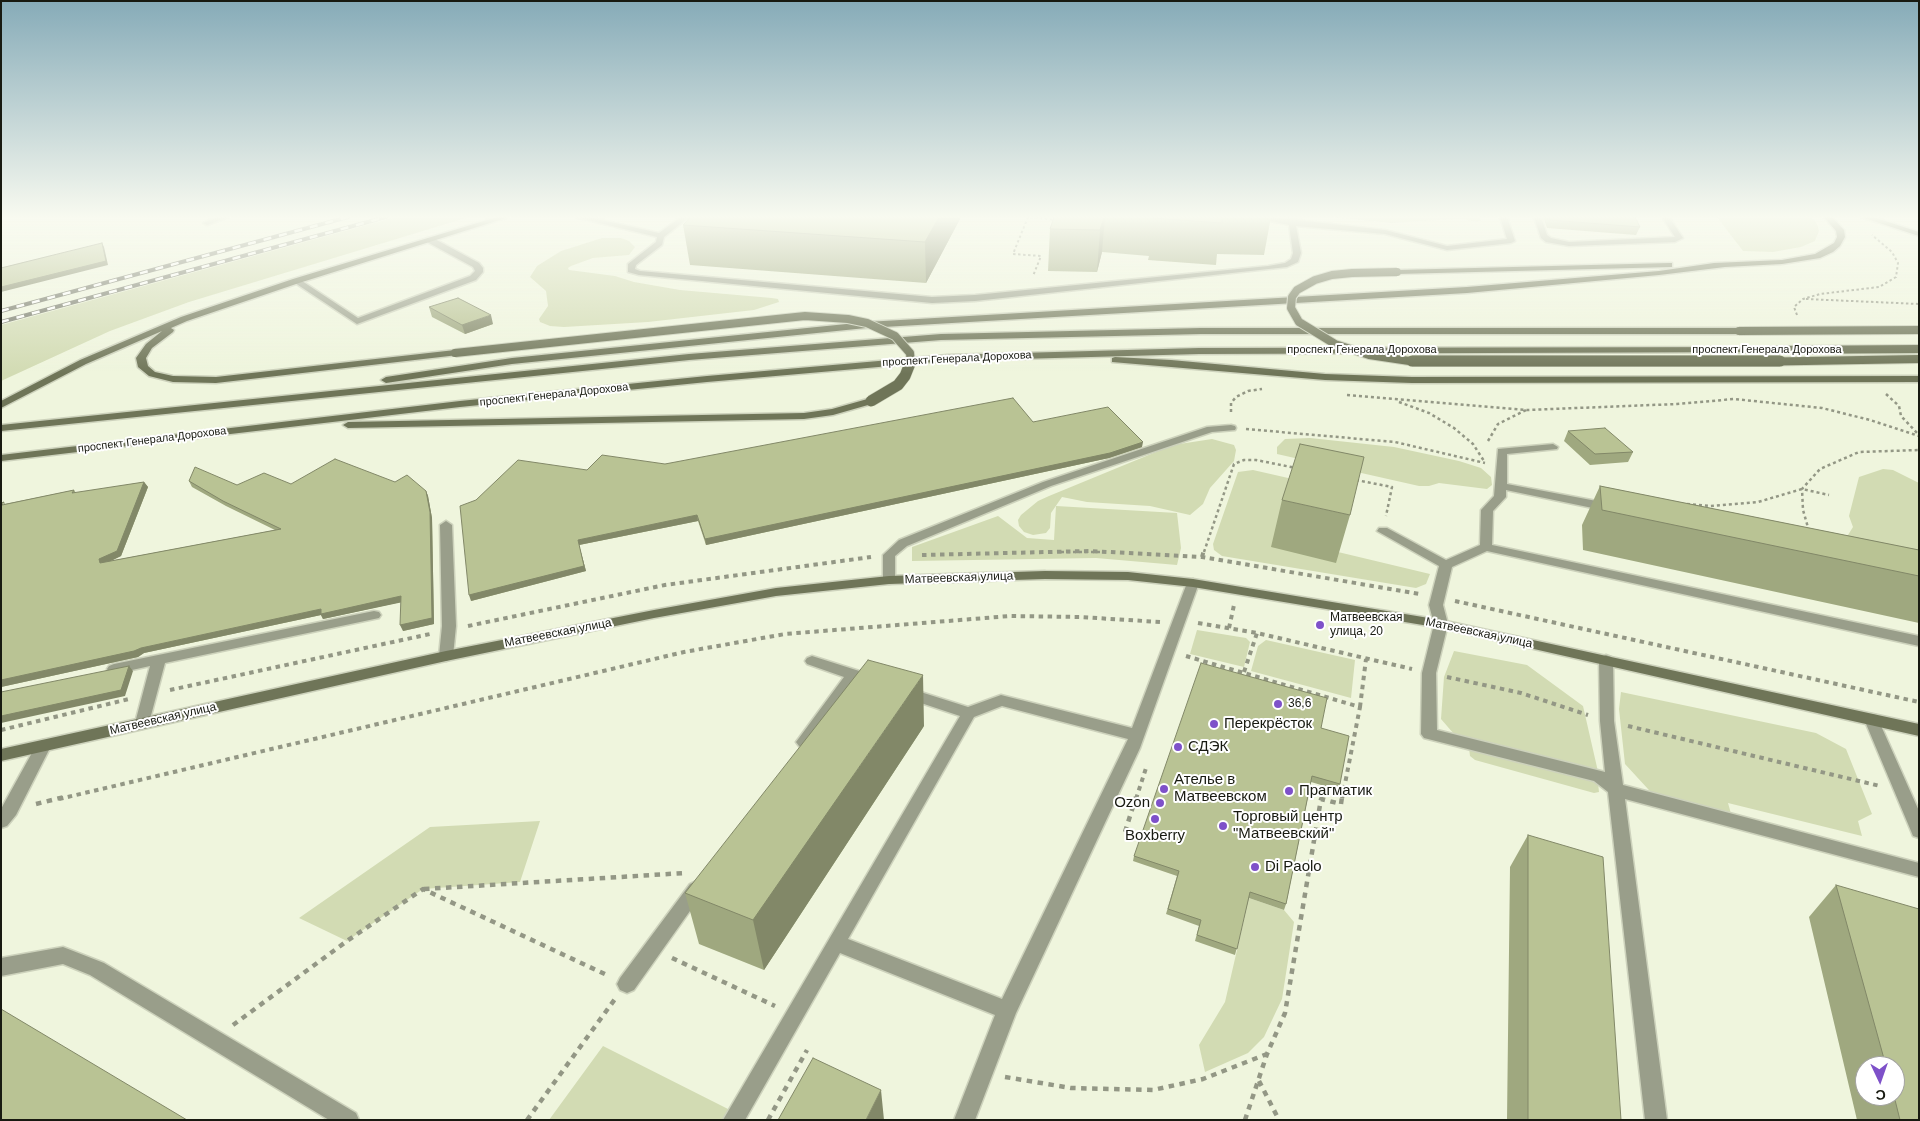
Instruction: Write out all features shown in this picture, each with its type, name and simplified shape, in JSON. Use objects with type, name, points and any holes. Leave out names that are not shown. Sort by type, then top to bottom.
[{"type":"main road","points":[[1,405],[44,381],[117,346],[224,305],[336,269]]},
{"type":"main road","points":[[1522,269],[1332,275],[1315,280],[1297,290],[1292,296],[1291,308],[1299,322],[1335,344],[1369,355],[1416,362],[1748,362],[1919,359]]},
{"type":"main road","points":[[285,398],[404,377],[512,361],[658,344],[866,325],[1467,290],[1688,269]]},
{"type":"main road","points":[[224,305],[165,333],[149,346],[144,353],[141,358],[143,367],[152,374],[173,379],[216,380],[805,316],[840,318],[867,323],[899,340],[910,353],[911,364],[906,376],[898,385],[871,401],[834,412],[804,416],[271,426]]},
{"type":"main road","name":"проспект Генерала Дорохова","points":[[1,428],[689,357],[941,337],[1201,331],[1919,330]]},
{"type":"main road","name":"проспект Генерала Дорохова","points":[[1,458],[707,378],[860,364],[1013,355],[1199,351],[1919,350]]},
{"type":"main road","points":[[1013,355],[1171,363],[1325,377],[1412,380],[1919,379]]},
{"type":"main road","name":"Матвеевская улица","points":[[1,755],[446,656],[654,614],[776,592],[889,580],[1045,575],[1128,576],[1193,583],[1441,624],[1919,730]]},
{"type":"street","points":[[296,282],[357,321],[473,278],[479,272],[479,269]]},
{"type":"street","points":[[631,269],[649,274],[932,300],[975,298],[1254,269]]},
{"type":"street","points":[[1202,269],[1202,274]]},
{"type":"street","points":[[889,580],[890,555],[902,543],[1046,484],[1211,429],[1231,428]]},
{"type":"street","points":[[1486,546],[1487,510],[1500,497],[1502,452],[1553,447]]},
{"type":"street","points":[[1501,486],[1615,509]]},
{"type":"street","points":[[446,525],[449,626],[446,656]]},
{"type":"street","points":[[1383,531],[1446,565]]},
{"type":"street","points":[[1446,565],[1486,546],[1919,641]]},
{"type":"street","points":[[1446,565],[1436,605],[1441,624],[1429,673],[1429,734],[1599,776],[1616,790],[1918,872]]},
{"type":"street","points":[[964,1120],[1007,1010],[1136,735],[1193,583]]},
{"type":"street","points":[[104,671],[374,615]]},
{"type":"street","points":[[142,723],[159,660]]},
{"type":"street","points":[[1606,660],[1607,721],[1656,1120]]},
{"type":"street","points":[[812,661],[969,713]]},
{"type":"street","points":[[797,751],[853,675]]},
{"type":"street","points":[[732,1120],[969,713],[1001,700],[1136,735]]},
{"type":"street","points":[[1871,719],[1919,831]]},
{"type":"street","points":[[1,821],[10,810],[43,746]]},
{"type":"street","points":[[626,984],[709,871]]},
{"type":"street","points":[[836,943],[1007,1010]]},
{"type":"street","points":[[1,967],[63,955],[97,969],[349,1120]]},
{"type":"path","points":[[1798,317],[1794,307],[1803,299],[1820,294],[1879,287],[1896,277],[1897,269]]},
{"type":"path","points":[[1803,299],[1919,304]]},
{"type":"path","points":[[1262,388],[1248,391],[1236,397],[1232,403],[1231,428],[1395,442],[1443,452],[1502,468]]},
{"type":"path","points":[[1882,390],[1899,406],[1902,416],[1919,436]]},
{"type":"path","points":[[1346,395],[1527,410],[1677,404],[1734,399],[1822,408],[1870,420],[1919,436]]},
{"type":"path","points":[[1394,400],[1429,413],[1454,428],[1473,444],[1485,464]]},
{"type":"path","points":[[1487,444],[1498,424],[1527,410]]},
{"type":"path","points":[[1810,534],[1803,510],[1802,489],[1820,469],[1859,452],[1919,450]]},
{"type":"path","points":[[1485,464],[1486,454]]},
{"type":"path","points":[[1202,557],[1234,464],[1244,460],[1256,460],[1296,468]]},
{"type":"path","points":[[1354,480],[1392,487],[1383,531]]},
{"type":"path","points":[[1680,503],[1710,506],[1758,502],[1802,489],[1829,495]]},
{"type":"path","points":[[1241,564],[1439,598],[1919,702]]},
{"type":"path","points":[[1229,628],[1234,604]]},
{"type":"path","points":[[1244,672],[1257,633]]},
{"type":"path","points":[[1181,664],[1184,655],[1360,707]]},
{"type":"path","points":[[1246,1120],[1267,1054],[1285,1013],[1321,799],[1341,804],[1360,707],[1366,659]]},
{"type":"path","points":[[1125,832],[1147,767]]},
{"type":"path","points":[[214,1039],[347,941],[423,889],[709,871]]},
{"type":"path","points":[[423,889],[626,984],[527,1120]]},
{"type":"path","points":[[652,948],[794,1015]]},
{"type":"path","points":[[768,1120],[808,1050]]},
{"type":"path","points":[[983,1070],[1017,1080],[1071,1088],[1153,1090],[1203,1079],[1267,1054]]},
{"type":"path","points":[[1259,1080],[1279,1120]]},
{"type":"green space","points":[[205,269],[297,269],[189,302],[110,331],[1,381],[1,325]]},
{"type":"green space","points":[[535,269],[569,269],[615,276],[634,282],[680,290],[772,298],[778,299],[779,302],[754,310],[648,322],[564,327],[550,326],[540,322],[539,319],[548,306],[546,291],[530,277]]},
{"type":"green space","points":[[1310,438],[1394,447],[1459,461],[1481,468],[1491,477],[1492,485],[1487,489],[1439,483],[1419,486],[1277,454],[1277,447],[1285,439]]},
{"type":"green space","points":[[1212,439],[1234,445],[1236,450],[1234,461],[1210,488],[1203,504],[1190,515],[1150,506],[1087,502],[1062,497],[1051,513],[1050,528],[1046,533],[1033,535],[1024,532],[1019,526],[1018,520],[1021,515],[1038,501],[1049,496],[1173,445]]},
{"type":"green space","points":[[1883,469],[1893,470],[1919,483],[1919,570],[1835,540],[1848,535],[1853,527],[1849,516],[1859,477]]},
{"type":"green space","points":[[1253,470],[1354,493],[1338,552],[1430,574],[1426,584],[1416,588],[1222,556],[1214,550],[1213,544],[1238,472]]},
{"type":"green space","points":[[1056,506],[1177,513],[1181,548],[1177,565],[1096,558],[912,561],[912,547],[998,516],[1027,538],[1054,540]]},
{"type":"green space","points":[[1197,630],[1246,638],[1250,642],[1244,667],[1190,654]]},
{"type":"green space","points":[[1266,640],[1355,660],[1351,698],[1251,671],[1258,646]]},
{"type":"green space","points":[[1454,651],[1527,665],[1583,706],[1599,776],[1460,741],[1441,719],[1444,677]]},
{"type":"green space","points":[[1621,692],[1816,733],[1846,749],[1872,814],[1858,821],[1862,836],[1728,803],[1733,821],[1659,801],[1625,764],[1619,709]]},
{"type":"green space","points":[[1469,748],[1593,779],[1598,783],[1599,792],[1594,793],[1475,760],[1470,756]]},
{"type":"green space","points":[[540,821],[520,882],[423,889],[347,941],[299,918],[430,827]]},
{"type":"green space","points":[[1249,898],[1284,910],[1294,922],[1282,999],[1264,1037],[1248,1053],[1205,1072],[1199,1045],[1225,1002]]},
{"type":"green space","points":[[603,1046],[730,1110],[725,1120],[549,1120]]},
{"type":"building","points":[[1,269],[72,269],[1,287]]},
{"type":"building","points":[[458,298],[491,315],[462,325],[429,307]]},
{"type":"building","points":[[1013,398],[1033,422],[1108,407],[1143,442],[1110,453],[705,539],[697,515],[578,540],[584,566],[469,595],[460,506],[476,500],[518,460],[587,470],[602,455],[665,464]]},
{"type":"building","points":[[1605,428],[1633,452],[1595,454],[1568,431]]},
{"type":"building","points":[[1300,444],[1364,457],[1350,515],[1282,500]]},
{"type":"building","points":[[335,459],[395,482],[407,475],[426,491],[430,512],[432,618],[400,625],[401,596],[321,614],[321,609],[1,680],[1,503],[4,502],[2,505],[74,490],[72,493],[144,482],[117,551],[99,559],[100,563],[281,529],[223,501],[189,481],[195,467],[237,485],[264,473],[291,484]]},
{"type":"building","points":[[1600,486],[1919,550],[1919,576],[1602,510]]},
{"type":"building","points":[[868,660],[923,675],[753,920],[685,893]]},
{"type":"building","name":"Торговый центр \"Матвеевский\"","points":[[1201,663],[1327,698],[1321,728],[1349,736],[1340,784],[1312,776],[1286,904],[1250,892],[1237,949],[1197,935],[1201,920],[1168,909],[1179,871],[1134,856]]},
{"type":"building","points":[[129,666],[121,690],[1,716],[1,692]]},
{"type":"building","points":[[1528,835],[1603,857],[1621,1120],[1528,1120]]},
{"type":"building","points":[[1836,885],[1919,909],[1919,1120],[1900,1120],[1896,1106],[1905,1106],[1905,1056],[1883,1056]]},
{"type":"building","points":[[1,1009],[187,1120],[1,1120]]},
{"type":"building","points":[[813,1058],[881,1090],[866,1120],[778,1120]]},
{"type":"railway","points":[[1,311],[155,269]]},
{"type":"railway","points":[[1,322],[194,269]]},
{"type":"place","name":"Матвеевская улица, 20","points":[[1320,625]]},
{"type":"place","name":"36,6","points":[[1278,704]]},
{"type":"place","name":"Перекрёсток","points":[[1214,724]]},
{"type":"place","name":"СДЭК","points":[[1178,747]]},
{"type":"place","name":"Ателье в Матвеевском","points":[[1164,789]]},
{"type":"place","name":"Прагматик","points":[[1289,791]]},
{"type":"place","name":"Ozon","points":[[1160,803]]},
{"type":"place","name":"Boxberry","points":[[1155,819]]},
{"type":"place","name":"Торговый центр \"Матвеевский\"","points":[[1223,826]]},
{"type":"place","name":"Di Paolo","points":[[1255,867]]}]
